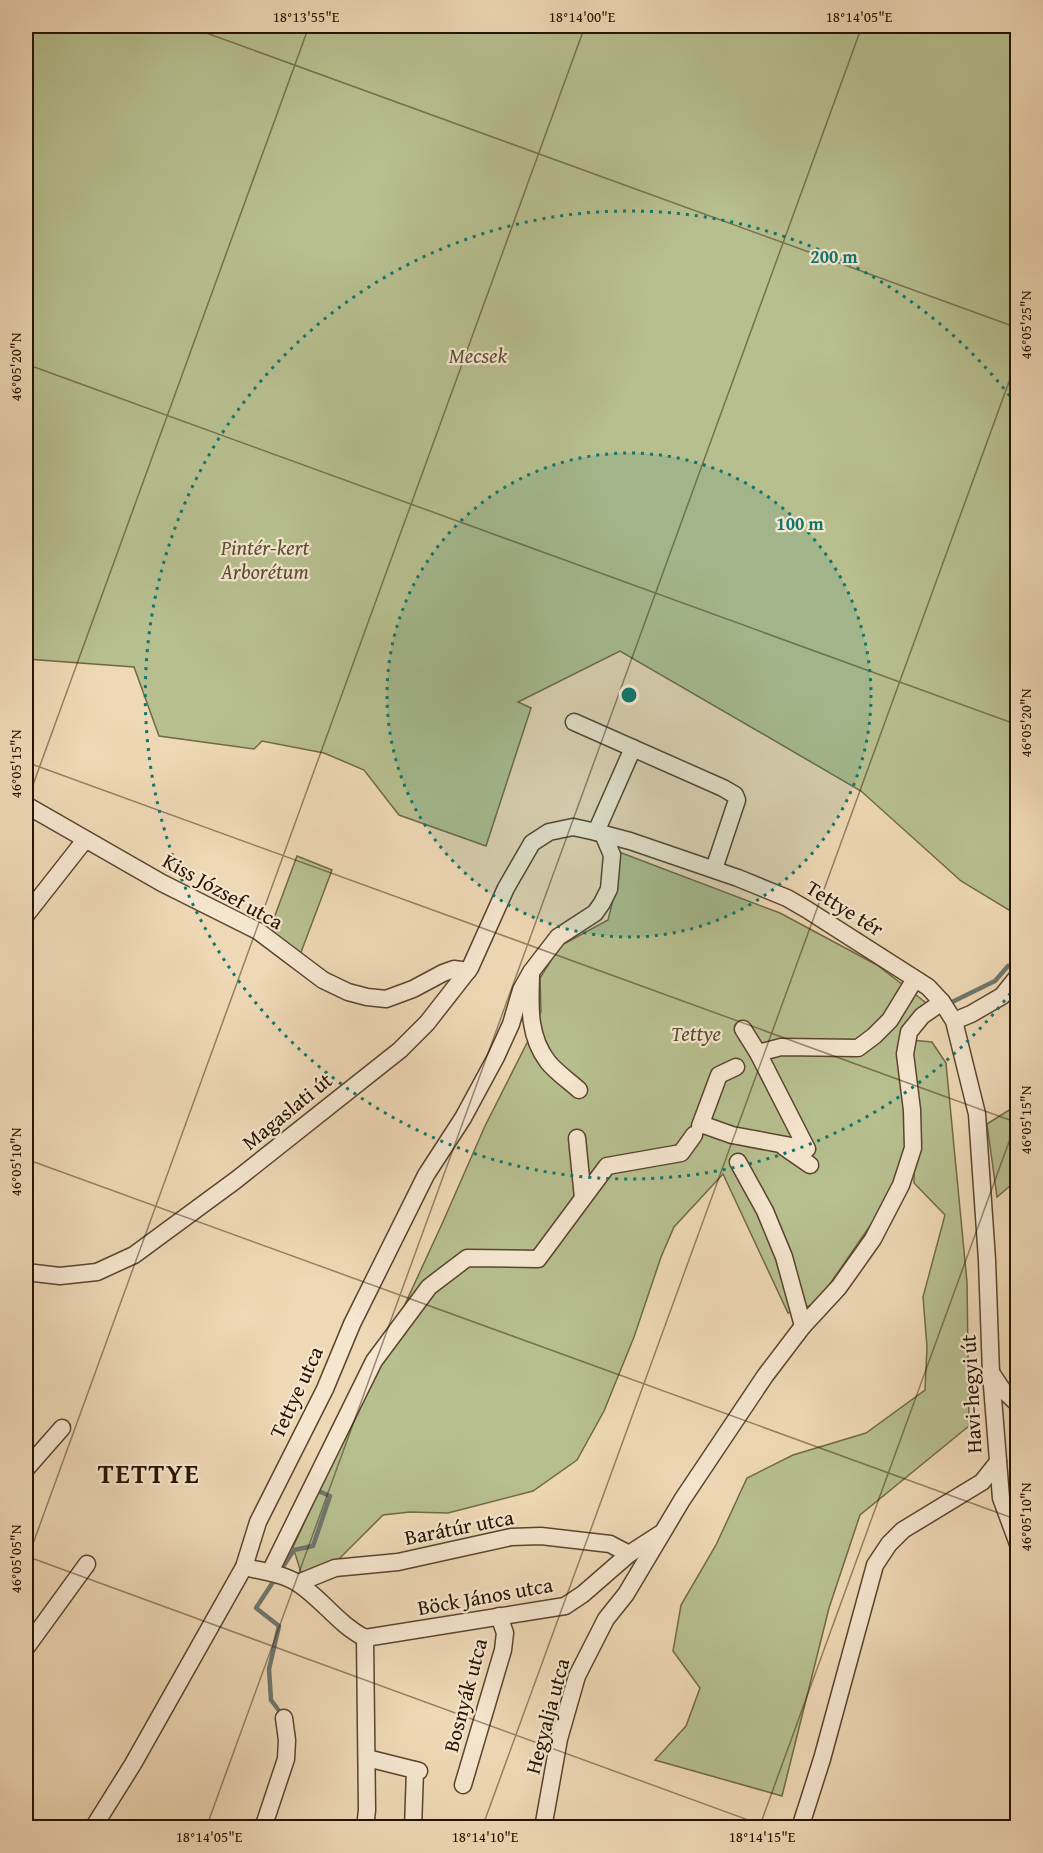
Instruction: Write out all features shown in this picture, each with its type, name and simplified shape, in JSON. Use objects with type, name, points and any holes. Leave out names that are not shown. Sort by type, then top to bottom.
[{"type":"street","points":[[574,722],[735,795],[737,800],[714,869]]},
{"type":"street","points":[[579,1090],[548,1062],[533,1033],[530,1016],[531,972],[558,937],[577,927],[595,913],[609,890],[612,855],[599,833],[633,748]]},
{"type":"street","name":"Kiss József utca","points":[[26,805],[162,884],[258,932],[323,980],[348,992],[367,998],[386,999],[454,969],[468,971]]},
{"type":"street","name":"Tettye tér","points":[[506,888],[532,843],[549,832],[573,827],[599,833],[714,869],[787,898],[928,987],[937,1005]]},
{"type":"street","points":[[26,915],[85,840]]},
{"type":"street","name":"Magaslati út","points":[[26,1272],[60,1276],[97,1272],[134,1255],[236,1180],[400,1050],[427,1023],[468,971],[506,888]]},
{"type":"street","name":"Tettye utca","points":[[93,1827],[133,1764],[244,1567],[258,1522],[325,1389],[352,1324],[426,1175],[463,1118],[496,1057],[511,1023],[521,990],[531,972]]},
{"type":"street","points":[[954,1021],[1002,996],[1017,976]]},
{"type":"street","points":[[758,1053],[780,1047],[858,1048],[890,1020],[915,978]]},
{"type":"street","name":"Havi-hegyi út","points":[[801,1827],[875,1566],[889,1544],[903,1530],[982,1482],[998,1462],[978,1124],[954,1021],[937,1005]]},
{"type":"street","name":"Böck János utca","points":[[365,1638],[565,1606],[583,1594],[629,1554],[665,1530],[682,1500],[765,1376],[803,1326],[839,1287],[873,1239],[901,1185],[913,1148],[912,1110],[905,1054],[909,1032],[922,1016],[937,1005]]},
{"type":"street","points":[[698,1128],[807,1149],[758,1053],[743,1029]]},
{"type":"street","points":[[281,1577],[374,1360],[429,1287],[467,1258],[538,1258],[607,1166],[681,1154],[698,1128],[719,1075],[736,1067]]},
{"type":"street","points":[[578,1138],[583,1198]]},
{"type":"street","points":[[778,1143],[810,1165]]},
{"type":"street","points":[[738,1162],[765,1211],[784,1257],[803,1326]]},
{"type":"street","points":[[992,1373],[1002,1389],[1017,1404]]},
{"type":"street","points":[[26,1469],[62,1428]]},
{"type":"street","points":[[998,1462],[1001,1498],[1017,1544]]},
{"type":"street","name":"Hegyalja utca","points":[[543,1827],[559,1739],[577,1676],[606,1619],[626,1594],[665,1530]]},
{"type":"street","name":"Barátúr utca","points":[[281,1577],[335,1568],[398,1562],[511,1537],[541,1536],[600,1542],[610,1544],[629,1554]]},
{"type":"street","points":[[26,1648],[87,1564]]},
{"type":"street","points":[[244,1567],[281,1577],[353,1632],[365,1638],[367,1758],[365,1827]]},
{"type":"street","name":"Bosnyák utca","points":[[463,1785],[503,1650],[505,1633],[499,1616]]},
{"type":"street","points":[[264,1827],[286,1759],[287,1740],[284,1718]]},
{"type":"street","points":[[367,1758],[417,1771],[413,1827]]},
{"type":"green space","name":"Mecsek","points":[[26,26],[1017,26],[1017,915],[961,881],[861,791],[620,651],[518,702],[531,708],[486,846],[399,815],[364,770],[324,753],[262,741],[254,749],[159,736],[134,667],[26,659]]},
{"type":"green space","name":"Tettye","points":[[619,852],[780,913],[877,965],[929,1005],[899,1041],[907,1142],[897,1178],[883,1207],[825,1291],[811,1305],[788,1313],[723,1174],[674,1227],[604,1411],[577,1460],[533,1491],[448,1513],[410,1512],[383,1515],[341,1557],[304,1582],[293,1547],[485,1126],[531,1035],[541,1011],[540,978],[560,946],[608,920],[616,888]]},
{"type":"green space","points":[[297,856],[332,870],[300,955],[270,929]]},
{"type":"green space","points":[[911,1040],[932,1042],[946,1063],[967,1282],[969,1426],[860,1515],[829,1608],[782,1796],[655,1760],[686,1726],[700,1688],[673,1651],[681,1605],[716,1545],[747,1478],[793,1455],[866,1433],[925,1390],[927,1347],[923,1297],[945,1215],[914,1183],[916,1086]]},
{"type":"green space","points":[[1017,1105],[1017,1180],[997,1197],[987,1124]]},
{"type":"waterway","points":[[948,1004],[995,981],[1008,966]]},
{"type":"waterway","points":[[283,1716],[271,1700],[269,1669],[279,1626],[256,1608],[294,1550],[313,1546],[330,1496],[316,1490]]},
{"type":"district","name":"TETTYE","points":[[149,1473]]},
{"type":"park label","name":"Pintér-kert Arborétum","points":[[265,559]]}]
